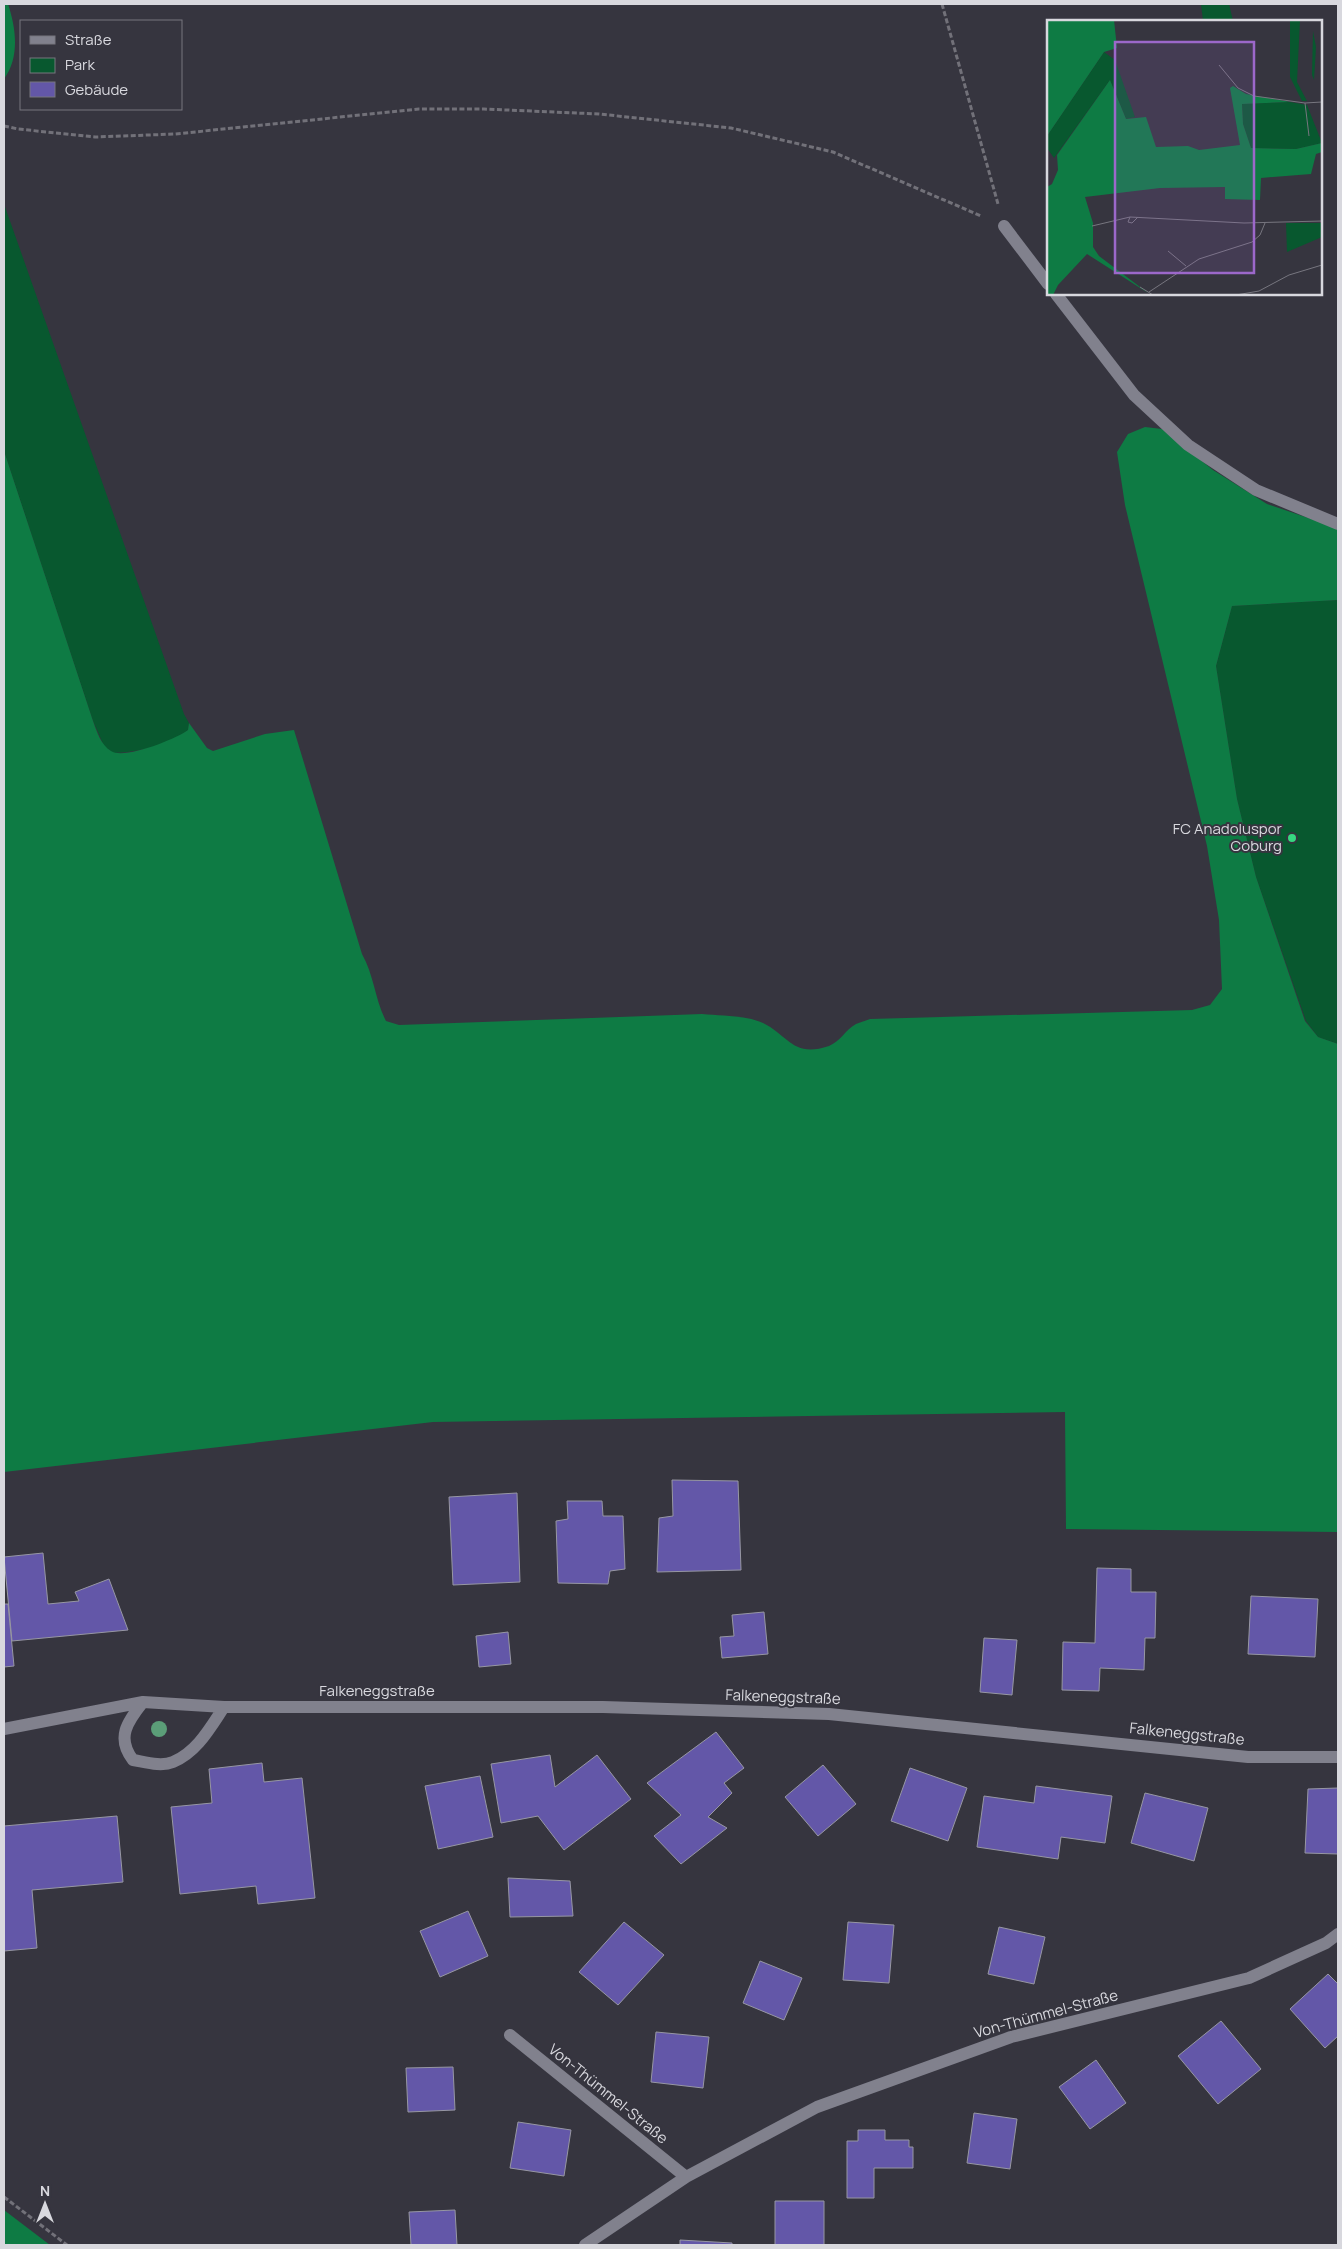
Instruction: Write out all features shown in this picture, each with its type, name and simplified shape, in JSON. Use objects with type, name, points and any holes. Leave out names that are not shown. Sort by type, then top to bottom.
[{"type":"street","points":[[1004,226],[1047,283]]},
{"type":"street","points":[[1057,295],[1134,395],[1188,445],[1256,490],[1338,524]]},
{"type":"street","points":[[143,1702],[125,1729],[125,1749],[134,1760],[157,1764],[172,1762],[198,1745],[224,1707]]},
{"type":"street","name":"Falkeneggstraße","points":[[4,1729],[143,1702],[224,1707],[603,1707],[829,1714],[1248,1757],[1338,1757]]},
{"type":"street","name":"Von-Thümmel-Straße","points":[[585,2245],[686,2178],[817,2107],[1011,2037],[1249,1978],[1326,1943],[1338,1934]]},
{"type":"street","name":"Von-Thümmel-Straße","points":[[510,2035],[686,2178]]},
{"type":"path","points":[[942,4],[1004,226]]},
{"type":"path","points":[[4,126],[95,137],[175,134],[419,109],[484,108],[600,114],[731,128],[833,152],[1004,226]]},
{"type":"path","points":[[4,2198],[67,2245]]},
{"type":"green space","points":[[4,4],[8,4],[11,13],[15,42],[12,61],[4,79]]},
{"type":"green space","points":[[1201,4],[1229,4],[1233,20],[1203,20]]},
{"type":"green space","points":[[4,204],[184,714],[189,723],[188,730],[180,736],[152,747],[113,753],[104,746],[93,721],[4,451]]},
{"type":"green space","points":[[1145,427],[1162,429],[1213,470],[1267,504],[1338,528],[1338,600],[1232,606],[1216,666],[1237,799],[1256,877],[1305,1021],[1318,1037],[1338,1044],[1338,1532],[1066,1529],[1065,1412],[433,1422],[4,1472],[4,451],[93,721],[100,738],[111,751],[127,753],[150,747],[182,734],[188,730],[189,723],[207,748],[213,751],[265,734],[294,730],[362,954],[386,1021],[399,1025],[702,1014],[756,1020],[772,1028],[792,1044],[807,1049],[817,1049],[829,1046],[852,1026],[870,1019],[1192,1010],[1210,1005],[1222,989],[1219,920],[1207,846],[1125,505],[1117,452],[1128,434]]},
{"type":"green space","name":"FC Anadoluspor Coburg","points":[[1338,600],[1338,1044],[1318,1037],[1306,1021],[1256,877],[1237,799],[1216,666],[1232,606]]},
{"type":"green space","points":[[4,2210],[50,2245],[4,2245]]},
{"type":"building","points":[[672,1480],[738,1481],[741,1570],[657,1572],[659,1518],[673,1516]]},
{"type":"building","points":[[517,1493],[520,1582],[453,1585],[449,1497]]},
{"type":"building","points":[[567,1501],[602,1501],[603,1516],[623,1516],[625,1569],[610,1571],[608,1584],[558,1583],[556,1521],[568,1519]]},
{"type":"building","points":[[43,1553],[48,1604],[79,1601],[75,1592],[109,1579],[128,1630],[12,1641],[4,1557]]},
{"type":"building","points":[[1097,1568],[1131,1569],[1131,1592],[1156,1592],[1155,1638],[1145,1638],[1144,1670],[1100,1668],[1099,1691],[1062,1690],[1063,1642],[1095,1643]]},
{"type":"building","points":[[1251,1596],[1318,1599],[1315,1657],[1248,1654]]},
{"type":"building","points":[[4,1604],[8,1604],[14,1666],[4,1667]]},
{"type":"building","points":[[764,1612],[768,1654],[722,1658],[720,1637],[734,1636],[732,1615]]},
{"type":"building","points":[[508,1632],[511,1664],[479,1667],[476,1636]]},
{"type":"building","points":[[984,1638],[1017,1640],[1012,1695],[980,1692]]},
{"type":"building","points":[[716,1732],[744,1768],[724,1783],[732,1793],[708,1817],[727,1828],[681,1864],[654,1836],[681,1815],[647,1783]]},
{"type":"building","points":[[550,1755],[555,1787],[597,1755],[631,1799],[564,1850],[538,1816],[501,1823],[491,1764]]},
{"type":"building","points":[[262,1763],[264,1782],[302,1778],[315,1898],[258,1904],[256,1886],[180,1894],[171,1807],[212,1803],[209,1769]]},
{"type":"building","points":[[823,1765],[856,1804],[818,1836],[785,1797]]},
{"type":"building","points":[[910,1768],[967,1788],[948,1841],[891,1821]]},
{"type":"building","points":[[480,1776],[493,1837],[438,1849],[425,1786]]},
{"type":"building","points":[[1036,1786],[1112,1796],[1105,1843],[1061,1837],[1058,1859],[977,1847],[984,1796],[1034,1803]]},
{"type":"building","points":[[1338,1788],[1338,1854],[1305,1853],[1308,1789]]},
{"type":"building","points":[[1145,1793],[1208,1808],[1194,1861],[1131,1843]]},
{"type":"building","points":[[117,1816],[123,1882],[32,1890],[37,1948],[4,1951],[4,1826]]},
{"type":"building","points":[[508,1878],[570,1881],[573,1916],[510,1917]]},
{"type":"building","points":[[468,1911],[488,1956],[440,1977],[420,1931]]},
{"type":"building","points":[[624,1922],[664,1955],[618,2005],[579,1972]]},
{"type":"building","points":[[848,1922],[894,1925],[889,1983],[843,1980]]},
{"type":"building","points":[[999,1927],[1045,1937],[1034,1984],[988,1974]]},
{"type":"building","points":[[760,1961],[802,1978],[784,2020],[743,2003]]},
{"type":"building","points":[[1328,1974],[1338,1984],[1338,2036],[1325,2048],[1290,2009]]},
{"type":"building","points":[[1221,2021],[1261,2069],[1218,2104],[1178,2056]]},
{"type":"building","points":[[656,2032],[709,2037],[703,2088],[651,2082]]},
{"type":"building","points":[[1096,2060],[1126,2103],[1090,2129],[1059,2087]]},
{"type":"building","points":[[453,2067],[455,2110],[408,2112],[406,2068]]},
{"type":"building","points":[[974,2113],[1017,2119],[1010,2169],[967,2163]]},
{"type":"building","points":[[518,2122],[571,2130],[564,2176],[510,2168]]},
{"type":"building","points":[[858,2130],[885,2130],[885,2140],[909,2140],[909,2147],[913,2147],[913,2168],[874,2168],[874,2198],[847,2198],[847,2141],[858,2141]]},
{"type":"building","points":[[775,2201],[824,2201],[824,2245],[775,2245]]},
{"type":"building","points":[[455,2210],[457,2245],[411,2245],[409,2212]]},
{"type":"building","points":[[680,2240],[732,2243],[732,2245],[680,2245]]},
{"type":"place","name":"FC Anadoluspor Coburg","points":[[1292,838]]}]
